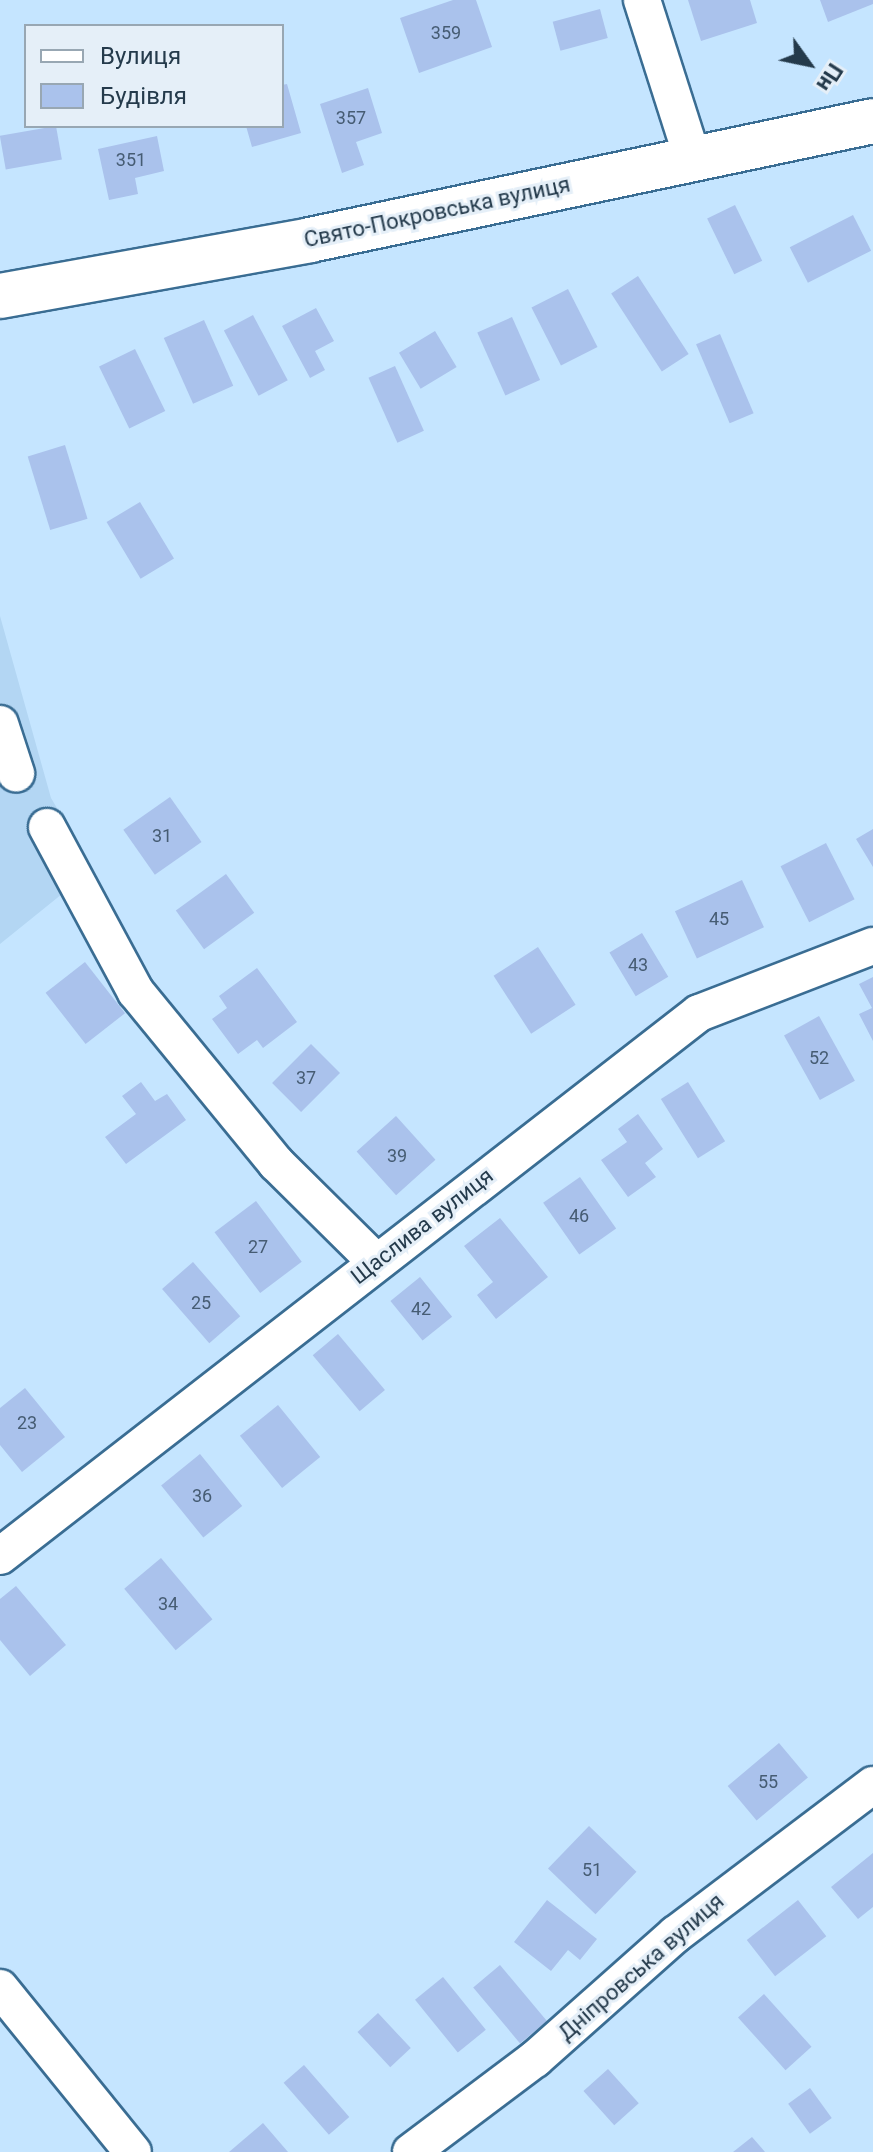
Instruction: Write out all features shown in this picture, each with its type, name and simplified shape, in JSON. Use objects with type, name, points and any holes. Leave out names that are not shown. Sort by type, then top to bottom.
[{"type":"main road","name":"Свято-Покровська вулиця","points":[[0,296],[310,240],[873,121]]},
{"type":"street","points":[[642,0],[692,157]]},
{"type":"street","points":[[47,827],[136,992],[276,1163],[376,1262]]},
{"type":"street","name":"Щаслива вулиця","points":[[0,1556],[699,1013],[873,946]]},
{"type":"street","name":"Дніпровська вулиця","points":[[411,2152],[535,2059],[676,1934],[873,1785]]},
{"type":"street","points":[[0,1988],[133,2152]]},
{"type":"shaded area","points":[[0,616],[51,798],[93,869],[0,944]]},
{"type":"building","points":[[453,0],[476,0],[492,47],[419,73],[400,18]]},
{"type":"building","points":[[688,0],[750,0],[757,23],[701,41]]},
{"type":"building","points":[[820,0],[873,0],[873,4],[828,22]]},
{"type":"building","points":[[600,9],[608,38],[560,51],[553,22]]},
{"type":"building","points":[[287,84],[301,133],[252,147],[247,128],[284,128],[284,85]]},
{"type":"building","points":[[368,88],[382,133],[356,142],[364,165],[342,173],[320,104]]},
{"type":"building","points":[[56,128],[62,159],[6,169],[0,136]]},
{"type":"building","points":[[157,136],[164,171],[135,178],[138,194],[109,200],[98,149]]},
{"type":"building","points":[[735,205],[762,261],[734,274],[707,219]]},
{"type":"building","points":[[853,215],[871,251],[808,283],[790,247]]},
{"type":"building","points":[[638,276],[689,354],[662,371],[611,293]]},
{"type":"building","points":[[568,289],[598,347],[561,366],[531,308]]},
{"type":"building","points":[[316,308],[334,341],[315,351],[325,370],[310,378],[282,326]]},
{"type":"building","points":[[253,315],[288,380],[259,396],[224,330]]},
{"type":"building","points":[[512,317],[540,380],[505,395],[477,332]]},
{"type":"building","points":[[204,320],[233,386],[193,404],[164,338]]},
{"type":"building","points":[[435,331],[457,367],[421,389],[399,353]]},
{"type":"building","points":[[720,334],[754,413],[730,423],[696,344]]},
{"type":"building","points":[[135,349],[165,411],[129,429],[99,367]]},
{"type":"building","points":[[395,366],[424,431],[397,443],[369,378]]},
{"type":"building","points":[[65,445],[88,519],[50,530],[28,456]]},
{"type":"building","points":[[140,502],[174,559],[141,579],[107,522]]},
{"type":"building","points":[[170,797],[202,842],[155,875],[123,830]]},
{"type":"building","points":[[873,829],[873,867],[856,839]]},
{"type":"building","points":[[826,843],[855,899],[809,922],[781,866]]},
{"type":"building","points":[[226,874],[254,913],[204,949],[176,910]]},
{"type":"building","points":[[742,880],[764,927],[697,958],[675,911]]},
{"type":"building","points":[[642,933],[668,977],[636,996],[609,953]]},
{"type":"building","points":[[538,947],[576,1005],[531,1034],[494,976]]},
{"type":"building","points":[[85,962],[125,1013],[86,1044],[46,993]]},
{"type":"building","points":[[257,968],[297,1022],[263,1048],[257,1040],[238,1054],[212,1019],[227,1008],[219,996]]},
{"type":"building","points":[[873,977],[873,1041],[859,1014],[872,1008],[859,984]]},
{"type":"building","points":[[819,1016],[855,1081],[820,1100],[784,1035]]},
{"type":"building","points":[[311,1044],[340,1073],[301,1112],[272,1083]]},
{"type":"building","points":[[141,1082],[155,1101],[167,1094],[186,1120],[126,1164],[105,1137],[136,1114],[122,1096]]},
{"type":"building","points":[[688,1082],[725,1141],[698,1158],[661,1099]]},
{"type":"building","points":[[638,1114],[663,1149],[645,1163],[656,1177],[628,1197],[601,1160],[627,1142],[618,1129]]},
{"type":"building","points":[[396,1116],[435,1160],[396,1195],[357,1151]]},
{"type":"building","points":[[580,1177],[616,1229],[579,1254],[543,1203]]},
{"type":"building","points":[[256,1201],[302,1262],[260,1293],[214,1232]]},
{"type":"building","points":[[500,1218],[548,1277],[496,1319],[477,1295],[493,1282],[464,1246]]},
{"type":"building","points":[[193,1262],[240,1316],[209,1343],[162,1289]]},
{"type":"building","points":[[420,1277],[452,1317],[423,1341],[390,1301]]},
{"type":"building","points":[[338,1334],[385,1390],[360,1411],[313,1355]]},
{"type":"building","points":[[25,1388],[65,1437],[22,1472],[0,1445],[0,1408]]},
{"type":"building","points":[[278,1405],[320,1457],[282,1488],[240,1436]]},
{"type":"building","points":[[200,1454],[242,1506],[203,1538],[161,1485]]},
{"type":"building","points":[[161,1558],[212,1619],[176,1650],[124,1589]]},
{"type":"building","points":[[16,1586],[66,1645],[30,1676],[0,1640],[0,1599]]},
{"type":"building","points":[[779,1743],[808,1777],[757,1821],[728,1786]]},
{"type":"building","points":[[589,1826],[636,1872],[595,1914],[548,1868]]},
{"type":"building","points":[[873,1853],[873,1907],[858,1919],[831,1887]]},
{"type":"building","points":[[547,1900],[597,1939],[580,1960],[568,1950],[551,1971],[514,1942]]},
{"type":"building","points":[[798,1900],[826,1936],[775,1976],[747,1940]]},
{"type":"building","points":[[500,1965],[547,2021],[520,2043],[473,1987]]},
{"type":"building","points":[[443,1977],[486,2030],[458,2053],[415,2000]]},
{"type":"building","points":[[764,1994],[812,2047],[785,2070],[738,2017]]},
{"type":"building","points":[[378,2013],[411,2048],[390,2067],[358,2032]]},
{"type":"building","points":[[304,2065],[349,2117],[329,2135],[284,2083]]},
{"type":"building","points":[[608,2069],[639,2103],[614,2125],[583,2091]]},
{"type":"building","points":[[810,2088],[832,2118],[810,2134],[788,2104]]},
{"type":"building","points":[[263,2123],[288,2152],[229,2152]]},
{"type":"building","points":[[752,2137],[765,2152],[733,2152]]}]
